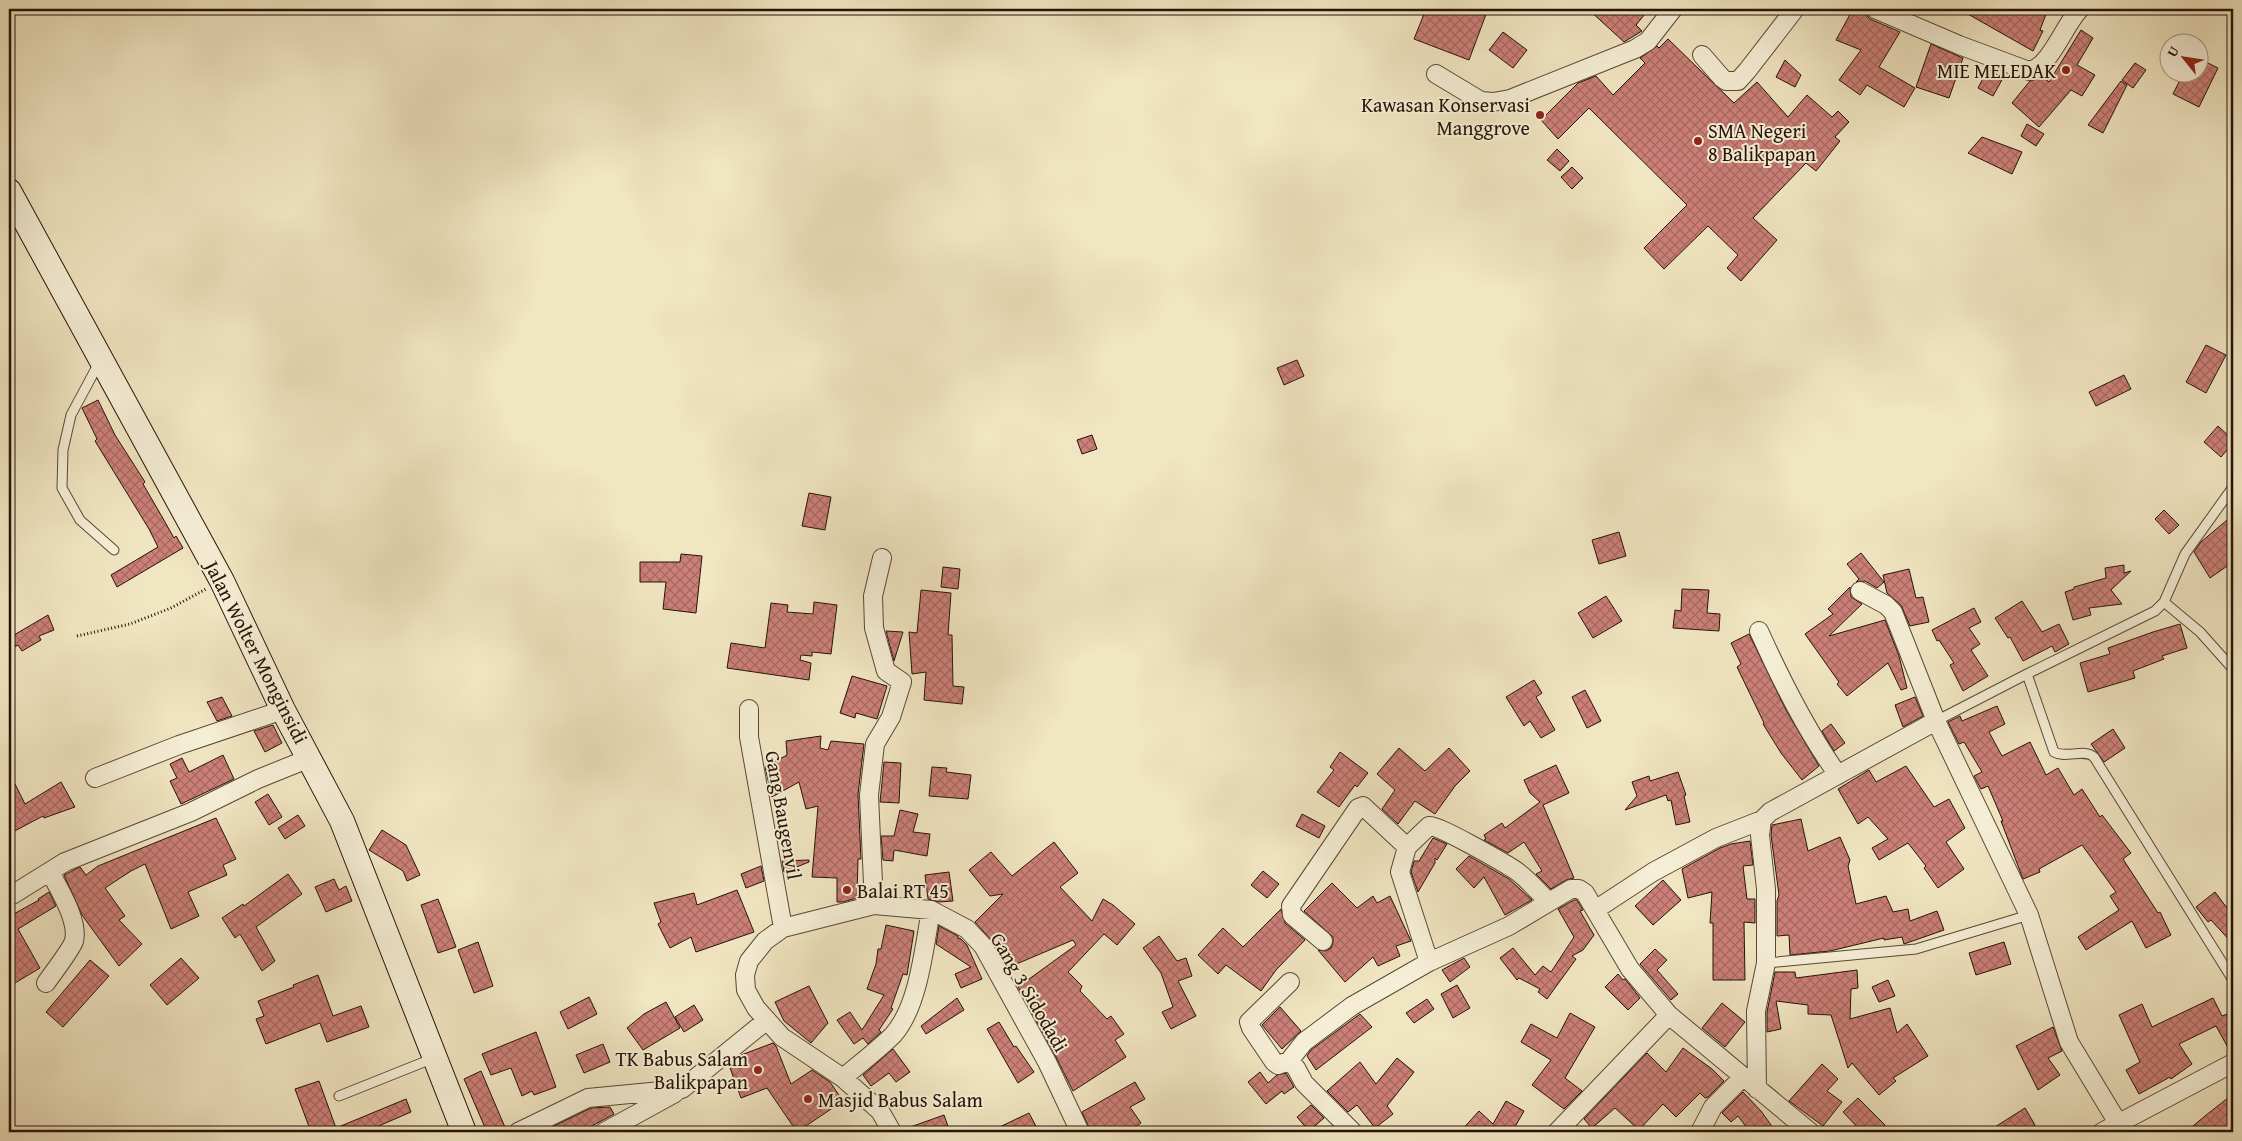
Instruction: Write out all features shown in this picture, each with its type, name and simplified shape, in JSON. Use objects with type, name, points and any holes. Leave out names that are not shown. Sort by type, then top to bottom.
[{"type":"main road","name":"Jalan Wolter Monginsidi","points":[[9,191],[222,581],[283,710],[342,821],[464,1132]]},
{"type":"street","points":[[1436,74],[1481,101],[1493,102],[1510,99],[1635,49],[1648,41],[1674,9]]},
{"type":"street","points":[[1702,55],[1726,81],[1738,80],[1748,71],[1795,9]]},
{"type":"street","points":[[1875,9],[1959,45],[2029,70],[2037,68],[2045,60],[2080,9]]},
{"type":"street","points":[[874,905],[869,795],[875,744],[891,717],[902,682],[886,671],[874,628],[873,596],[882,558]]},
{"type":"street","points":[[1860,591],[1886,605],[1893,612],[1936,721],[2029,915],[2069,1042],[2118,1122]]},
{"type":"street","points":[[1759,631],[1785,688],[1814,741],[1838,775]]},
{"type":"street","name":"Gang Baugenvil","points":[[749,709],[749,736],[783,928]]},
{"type":"street","points":[[95,778],[180,745],[283,710]]},
{"type":"street","points":[[1595,910],[1652,872],[1716,838],[1762,820],[1770,812],[1936,721]]},
{"type":"street","points":[[12,895],[65,862],[191,812],[258,779],[310,758]]},
{"type":"street","points":[[1323,941],[1292,915],[1291,906],[1358,808],[1364,806],[1407,847]]},
{"type":"street","points":[[1757,1088],[1756,1011],[1766,963],[1766,888],[1760,835],[1762,820]]},
{"type":"street","points":[[1429,962],[1400,872],[1407,847],[1425,828],[1433,825],[1516,871],[1549,902]]},
{"type":"street","points":[[46,983],[74,942],[74,930],[65,902],[50,872]]},
{"type":"street","points":[[1290,982],[1249,1022],[1251,1028],[1278,1065],[1289,1061],[1304,1042],[1352,1006],[1429,962],[1510,926],[1571,889],[1579,889],[1585,894],[1630,969],[1669,1015],[1810,1132]]},
{"type":"street","name":"Gang 3 Sidodadi","points":[[767,1020],[756,1008],[746,990],[745,975],[749,962],[765,942],[783,928],[874,905],[930,910],[967,929],[983,946],[1047,1062],[1080,1132]]},
{"type":"street","points":[[843,1078],[894,1034],[908,1010],[919,974],[930,910]]},
{"type":"street","points":[[1557,1132],[1669,1015]]},
{"type":"street","points":[[604,1132],[682,1090],[767,1020],[782,1037],[843,1078],[880,1111],[892,1132]]},
{"type":"street","points":[[1289,1061],[1296,1068],[1304,1083],[1352,1132]]},
{"type":"street","points":[[2102,1132],[2233,1063]]},
{"type":"street","points":[[1700,1132],[1713,1107],[1744,1077]]},
{"type":"street","points":[[518,1132],[588,1098],[682,1090]]},
{"type":"lane","points":[[101,359],[71,415],[64,450],[62,488],[80,520],[114,550]]},
{"type":"lane","points":[[1936,721],[2155,611],[2164,602],[2185,554],[2233,487]]},
{"type":"lane","points":[[2164,602],[2200,632],[2233,669]]},
{"type":"lane","points":[[2027,674],[2054,752],[2059,754],[2088,754],[2094,757],[2233,980]]},
{"type":"lane","points":[[1766,963],[1916,949],[2029,915]]},
{"type":"lane","points":[[339,1096],[435,1058]]},
{"type":"path","points":[[78,636],[130,624],[171,608],[222,581]]},
{"type":"building","points":[[1426,9],[1488,9],[1469,60],[1414,39]]},
{"type":"building","points":[[1588,9],[1649,9],[1636,25],[1642,31],[1624,42]]},
{"type":"building","points":[[1853,9],[1865,9],[1866,15],[1870,19],[1900,32],[1879,67],[1915,88],[1904,107],[1867,85],[1860,95],[1839,80],[1861,50],[1836,40]]},
{"type":"building","points":[[1959,9],[2048,9],[2040,30],[2043,31],[2033,51]]},
{"type":"building","points":[[2081,30],[2093,38],[2077,65],[2095,75],[2082,96],[2071,90],[2039,127],[2012,103],[2030,81],[2043,77],[2049,82]]},
{"type":"building","points":[[1503,32],[1527,50],[1513,68],[1489,50]]},
{"type":"building","name":"SMA Negeri 8 Balikpapan","points":[[1668,39],[1734,103],[1757,82],[1788,117],[1807,95],[1832,117],[1838,111],[1849,122],[1835,137],[1840,141],[1816,171],[1806,163],[1753,218],[1777,240],[1741,281],[1727,268],[1738,255],[1708,226],[1664,269],[1644,248],[1687,205],[1589,108],[1558,139],[1541,120],[1578,83],[1596,76],[1613,95],[1645,63],[1640,58],[1657,46],[1659,48]]},
{"type":"building","points":[[1931,44],[1963,58],[1949,98],[1916,87]]},
{"type":"building","points":[[1785,60],[1801,75],[1795,87],[1776,77]]},
{"type":"building","points":[[2135,63],[2146,70],[2133,88],[2122,80]]},
{"type":"building","points":[[2210,64],[2218,68],[2199,107],[2173,94],[2179,82],[2210,82]]},
{"type":"building","points":[[1988,69],[2003,78],[1993,96],[1978,88]]},
{"type":"building","points":[[2121,81],[2127,85],[2103,133],[2088,125]]},
{"type":"building","points":[[2027,124],[2044,134],[2036,146],[2021,136]]},
{"type":"building","points":[[1982,137],[2022,152],[2012,174],[1968,153]]},
{"type":"building","points":[[1557,149],[1569,161],[1560,171],[1547,160]]},
{"type":"building","points":[[1572,167],[1583,178],[1572,189],[1561,177]]},
{"type":"building","points":[[2206,345],[2226,355],[2206,393],[2186,382]]},
{"type":"building","points":[[1297,360],[1304,376],[1284,385],[1277,368]]},
{"type":"building","points":[[2124,375],[2131,389],[2096,406],[2089,392]]},
{"type":"building","points":[[98,400],[115,435],[145,482],[143,484],[174,538],[176,536],[183,548],[117,587],[111,575],[158,547],[95,441],[97,439],[82,408]]},
{"type":"building","points":[[2218,426],[2233,440],[2233,443],[2221,457],[2204,442]]},
{"type":"building","points":[[1092,435],[1097,449],[1082,454],[1077,440]]},
{"type":"building","points":[[809,493],[831,497],[825,530],[802,526]]},
{"type":"building","points":[[2164,510],[2179,525],[2169,534],[2155,519]]},
{"type":"building","points":[[2233,515],[2233,562],[2210,578],[2194,552],[2201,542]]},
{"type":"building","points":[[1619,532],[1626,556],[1599,564],[1592,540]]},
{"type":"building","points":[[1861,553],[1884,582],[1877,588],[1865,581],[1856,582],[1859,579],[1847,564]]},
{"type":"building","points":[[681,554],[702,556],[696,613],[663,609],[666,582],[640,582],[640,562],[680,562]]},
{"type":"building","points":[[2124,565],[2124,573],[2131,571],[2111,590],[2122,604],[2089,608],[2091,615],[2073,620],[2065,592],[2074,589],[2074,587],[2106,578],[2105,568]]},
{"type":"building","points":[[943,567],[960,569],[958,589],[941,587]]},
{"type":"building","points":[[1909,569],[1916,598],[1923,597],[1929,622],[1910,626],[1901,605],[1887,593],[1883,575]]},
{"type":"building","points":[[1850,587],[1851,597],[1862,604],[1829,636],[1885,620],[1899,656],[1907,688],[1901,690],[1888,663],[1847,696],[1837,684],[1839,682],[1805,634],[1833,614],[1828,609]]},
{"type":"building","points":[[1682,589],[1709,590],[1707,613],[1720,614],[1719,631],[1673,628],[1675,610],[1681,611]]},
{"type":"building","points":[[921,590],[951,593],[948,635],[952,635],[953,686],[964,687],[962,704],[924,700],[926,672],[912,674],[909,632],[917,633]]},
{"type":"building","points":[[1606,596],[1622,621],[1593,638],[1578,613]]},
{"type":"building","points":[[2022,601],[2042,632],[2059,624],[2069,644],[2055,652],[2052,646],[2023,661],[2010,637],[2008,638],[1995,618]]},
{"type":"building","points":[[814,602],[837,605],[831,654],[812,652],[812,656],[801,655],[800,660],[811,663],[809,680],[727,668],[731,643],[765,648],[771,603],[788,605],[787,612],[813,614]]},
{"type":"building","points":[[1974,608],[1981,622],[1969,628],[1980,644],[1971,650],[1988,676],[1963,691],[1950,665],[1954,663],[1939,640],[1937,641],[1932,630]]},
{"type":"building","points":[[48,615],[54,630],[39,636],[41,640],[22,651],[18,645],[9,650],[9,638]]},
{"type":"building","points":[[2180,624],[2187,648],[2162,656],[2164,659],[2133,671],[2135,678],[2088,692],[2080,663],[2110,654],[2108,648]]},
{"type":"building","points":[[886,631],[903,632],[894,661]]},
{"type":"building","points":[[1749,634],[1786,710],[1819,766],[1802,780],[1781,753],[1763,724],[1737,667],[1741,664],[1731,643]]},
{"type":"building","points":[[852,676],[887,686],[877,719],[856,713],[855,718],[840,713]]},
{"type":"building","points":[[1534,680],[1542,693],[1536,697],[1555,730],[1541,738],[1530,721],[1524,726],[1506,697]]},
{"type":"building","points":[[1585,690],[1601,721],[1587,728],[1572,697]]},
{"type":"building","points":[[222,697],[232,716],[217,721],[207,702]]},
{"type":"building","points":[[1915,697],[1923,716],[1903,727],[1895,705]]},
{"type":"building","points":[[1997,706],[2005,724],[1989,732],[2002,756],[2030,742],[2046,775],[2058,768],[2074,795],[2082,789],[2100,817],[2102,815],[2131,853],[2123,859],[2158,913],[2160,912],[2171,935],[2146,948],[2132,921],[2086,950],[2078,937],[2119,910],[2110,896],[2116,892],[2082,845],[2039,869],[2040,872],[2023,879],[2001,821],[2003,821],[1988,786],[1981,789],[1974,776],[1982,772],[1964,742],[1959,744],[1948,722],[1960,716],[1962,721]]},
{"type":"building","points":[[1831,724],[1845,743],[1834,751],[1822,731]]},
{"type":"building","points":[[273,725],[282,743],[265,752],[254,731]]},
{"type":"building","points":[[2113,729],[2125,748],[2104,762],[2091,744]]},
{"type":"building","points":[[821,736],[820,748],[828,750],[831,741],[864,744],[858,794],[861,859],[858,859],[857,898],[843,902],[837,902],[837,878],[812,877],[818,806],[806,809],[799,782],[772,797],[765,767],[787,755],[786,741]]},
{"type":"building","points":[[1399,748],[1425,771],[1449,748],[1470,771],[1455,786],[1435,814],[1415,801],[1398,824],[1382,809],[1395,790],[1377,774]]},
{"type":"building","points":[[1340,752],[1368,773],[1357,787],[1355,785],[1339,807],[1317,792],[1334,770],[1330,767]]},
{"type":"building","points":[[223,755],[234,779],[181,804],[170,781],[177,778],[170,764],[182,758],[189,772]]},
{"type":"building","points":[[884,762],[901,763],[899,803],[880,802]]},
{"type":"building","points":[[1556,765],[1569,793],[1543,805],[1574,878],[1566,880],[1551,889],[1536,874],[1542,871],[1524,842],[1508,853],[1484,840],[1486,839],[1484,835],[1502,823],[1505,828],[1540,802],[1530,793],[1524,780]]},
{"type":"building","points":[[1906,766],[1934,807],[1949,799],[1965,828],[1946,842],[1964,869],[1938,888],[1924,868],[1926,866],[1908,843],[1879,860],[1872,848],[1888,839],[1868,817],[1858,824],[1838,789],[1869,770],[1876,782]]},
{"type":"building","points":[[932,767],[947,768],[946,772],[971,775],[968,799],[929,796]]},
{"type":"building","points":[[9,772],[25,804],[61,782],[75,807],[44,818],[43,816],[9,834]]},
{"type":"building","points":[[1678,772],[1686,795],[1684,796],[1690,822],[1676,825],[1671,800],[1668,801],[1666,795],[1625,810],[1637,796],[1632,782],[1649,776],[1650,781]]},
{"type":"building","points":[[268,794],[282,817],[269,825],[255,802]]},
{"type":"building","points":[[900,810],[918,814],[913,832],[930,834],[927,856],[894,850],[893,861],[883,860],[881,836],[894,836]]},
{"type":"building","points":[[1302,814],[1325,826],[1319,838],[1296,826]]},
{"type":"building","points":[[298,815],[305,826],[285,839],[278,828]]},
{"type":"building","points":[[216,818],[236,859],[223,865],[227,875],[188,892],[199,916],[171,929],[145,864],[105,888],[125,916],[119,920],[142,944],[119,966],[82,915],[64,875],[80,867],[86,875],[98,866]]},
{"type":"building","points":[[1801,819],[1808,851],[1840,837],[1850,860],[1848,866],[1856,904],[1886,896],[1893,912],[1908,909],[1910,921],[1937,911],[1944,930],[1904,944],[1902,937],[1884,940],[1884,938],[1830,951],[1790,955],[1789,935],[1777,936],[1777,901],[1779,895],[1771,835],[1772,825]]},
{"type":"building","points":[[382,830],[406,845],[420,875],[407,881],[403,871],[369,850]]},
{"type":"building","points":[[1433,838],[1447,844],[1437,860],[1435,858],[1435,863],[1418,892],[1411,872],[1414,861],[1419,861]]},
{"type":"building","points":[[1750,841],[1753,865],[1743,866],[1747,899],[1755,899],[1755,923],[1744,922],[1745,980],[1713,980],[1713,923],[1710,923],[1712,892],[1688,898],[1682,869],[1720,848]]},
{"type":"building","points":[[1054,842],[1078,873],[1060,887],[1092,921],[1103,899],[1135,924],[1117,945],[1104,934],[1068,972],[1082,986],[1080,991],[1107,1019],[1111,1016],[1124,1034],[1115,1040],[1126,1057],[1073,1091],[1018,987],[1076,945],[1073,940],[1007,968],[992,941],[975,922],[1003,894],[990,896],[969,870],[991,852],[1012,876]]},
{"type":"building","points":[[1469,856],[1509,879],[1532,900],[1505,915],[1484,877],[1474,888],[1456,869]]},
{"type":"building","points":[[809,860],[809,862],[784,872],[782,861]]},
{"type":"building","points":[[761,866],[764,881],[746,888],[741,874]]},
{"type":"building","points":[[1263,871],[1279,884],[1267,898],[1251,885]]},
{"type":"building","points":[[949,872],[953,901],[939,902],[928,899],[925,875]]},
{"type":"building","points":[[288,874],[302,894],[256,927],[275,961],[262,971],[240,934],[235,938],[222,918],[243,904],[244,906]]},
{"type":"building","points":[[334,879],[339,890],[346,886],[352,901],[326,912],[315,887]]},
{"type":"building","points":[[1663,880],[1681,900],[1653,925],[1635,906]]},
{"type":"building","points":[[1332,883],[1357,908],[1373,896],[1377,903],[1390,896],[1411,941],[1396,946],[1400,956],[1378,966],[1373,957],[1345,982],[1318,950],[1326,951],[1331,948],[1333,937],[1304,911]]},
{"type":"building","points":[[737,890],[754,932],[696,952],[691,937],[670,948],[658,924],[661,922],[654,903],[694,893],[697,905]]},
{"type":"building","points":[[49,892],[56,906],[18,929],[40,968],[15,983],[9,972],[9,913],[10,916],[39,900]]},
{"type":"building","points":[[2215,892],[2233,916],[2233,944],[2211,920],[2208,922],[2196,907]]},
{"type":"building","points":[[438,899],[456,947],[438,953],[421,905]]},
{"type":"building","points":[[1577,900],[1583,910],[1580,911],[1594,935],[1583,950],[1572,956],[1576,959],[1547,999],[1538,992],[1540,989],[1519,978],[1517,980],[1500,958],[1513,948],[1535,975],[1543,966],[1551,972],[1574,937],[1558,909]]},
{"type":"building","points":[[1281,909],[1285,923],[1305,940],[1276,970],[1261,991],[1226,965],[1218,974],[1198,955],[1223,928],[1243,947]]},
{"type":"building","points":[[886,925],[914,931],[907,975],[903,974],[891,1008],[893,1009],[879,1030],[881,1032],[868,1044],[863,1038],[854,1044],[837,1020],[850,1012],[862,1030],[884,995],[867,989],[876,964],[878,949],[881,949]]},
{"type":"building","points":[[939,926],[958,936],[958,939],[960,938],[967,945],[982,979],[961,988],[955,974],[971,967],[936,944]]},
{"type":"building","points":[[1159,936],[1177,961],[1186,958],[1192,976],[1178,981],[1196,1016],[1171,1029],[1162,1012],[1173,1007],[1161,973],[1143,948]]},
{"type":"building","points":[[478,942],[493,986],[474,993],[458,950]]},
{"type":"building","points":[[2004,942],[2011,964],[1976,975],[1969,953]]},
{"type":"building","points":[[1655,949],[1667,960],[1657,970],[1678,994],[1671,1000],[1640,964]]},
{"type":"building","points":[[181,958],[199,978],[167,1005],[150,985]]},
{"type":"building","points":[[1464,958],[1470,967],[1450,982],[1442,970]]},
{"type":"building","points":[[90,960],[109,976],[63,1027],[46,1012]]},
{"type":"building","points":[[1857,970],[1858,988],[1851,989],[1850,1019],[1890,1008],[1897,1033],[1907,1024],[1928,1056],[1893,1078],[1896,1081],[1879,1095],[1852,1063],[1848,1068],[1831,1015],[1808,1014],[1808,1005],[1776,1001],[1781,1029],[1767,1032],[1767,1012],[1775,972],[1795,972],[1796,978]]},
{"type":"building","points":[[1618,974],[1623,980],[1625,979],[1640,998],[1628,1010],[1605,987]]},
{"type":"building","points":[[318,975],[333,1016],[361,1006],[369,1027],[327,1042],[320,1023],[266,1044],[256,1019],[264,1016],[258,1001]]},
{"type":"building","points":[[1888,980],[1895,996],[1879,1002],[1872,987]]},
{"type":"building","points":[[1457,985],[1470,1008],[1453,1018],[1441,994]]},
{"type":"building","points":[[809,986],[828,1023],[811,1043],[784,1021],[775,1002]]},
{"type":"building","points":[[589,997],[597,1014],[568,1029],[560,1012]]},
{"type":"building","points":[[957,998],[964,1010],[926,1034],[921,1026]]},
{"type":"building","points":[[2213,998],[2222,1016],[2233,1012],[2233,1052],[2231,1053],[2216,1026],[2179,1044],[2192,1064],[2171,1079],[2170,1077],[2139,1094],[2126,1070],[2140,1062],[2119,1015],[2142,1004],[2152,1027]]},
{"type":"building","points":[[1427,999],[1434,1009],[1414,1023],[1406,1013]]},
{"type":"building","points":[[666,1002],[680,1028],[643,1050],[627,1028],[644,1014]]},
{"type":"building","points":[[1722,1003],[1745,1022],[1725,1047],[1702,1028]]},
{"type":"building","points":[[694,1005],[703,1020],[684,1032],[675,1017]]},
{"type":"building","points":[[1280,1007],[1301,1031],[1282,1049],[1262,1025]]},
{"type":"building","points":[[1570,1013],[1595,1027],[1565,1078],[1582,1091],[1564,1109],[1532,1085],[1551,1060],[1521,1042],[1531,1024],[1557,1038]]},
{"type":"building","points":[[1360,1014],[1372,1027],[1316,1070],[1307,1056],[1311,1050]]},
{"type":"building","points":[[999,1022],[1014,1047],[1016,1046],[1034,1072],[1018,1083],[987,1029]]},
{"type":"building","points":[[2053,1027],[2062,1051],[2048,1058],[2060,1075],[2038,1090],[2016,1046]]},
{"type":"building","points":[[536,1032],[556,1087],[534,1095],[532,1091],[522,1096],[511,1068],[491,1075],[482,1054]]},
{"type":"building","points":[[773,1043],[776,1046],[791,1084],[812,1070],[830,1082],[843,1101],[797,1132],[767,1088],[741,1098],[729,1065],[741,1055]]},
{"type":"building","points":[[603,1044],[610,1062],[584,1073],[576,1055]]},
{"type":"building","points":[[1683,1048],[1712,1069],[1724,1081],[1708,1097],[1705,1098],[1700,1093],[1676,1117],[1663,1104],[1639,1130],[1615,1108],[1592,1128],[1584,1119],[1647,1053],[1666,1072]]},
{"type":"building","points":[[893,1049],[910,1072],[896,1082],[889,1073],[871,1086],[863,1075]]},
{"type":"building","points":[[1397,1058],[1414,1072],[1387,1106],[1393,1114],[1375,1128],[1357,1105],[1348,1112],[1327,1091],[1360,1062],[1376,1084]]},
{"type":"building","points":[[1822,1064],[1838,1079],[1827,1091],[1842,1102],[1823,1126],[1789,1101]]},
{"type":"building","points":[[481,1071],[507,1132],[487,1132],[464,1079]]},
{"type":"building","points":[[1260,1072],[1268,1083],[1277,1075],[1286,1073],[1294,1087],[1284,1094],[1282,1091],[1266,1104],[1248,1082]]},
{"type":"building","points":[[319,1081],[336,1128],[406,1099],[411,1112],[374,1128],[375,1132],[311,1132],[295,1089]]},
{"type":"building","points":[[1135,1082],[1145,1099],[1130,1107],[1141,1123],[1127,1132],[1091,1132],[1082,1112]]},
{"type":"building","points":[[1743,1092],[1761,1111],[1776,1132],[1750,1132],[1738,1116],[1731,1122],[1722,1113]]},
{"type":"building","points":[[2233,1094],[2233,1132],[2186,1132],[2205,1116]]},
{"type":"building","points":[[1858,1098],[1885,1125],[1878,1132],[1862,1132],[1843,1112]]},
{"type":"building","points":[[1506,1101],[1524,1111],[1512,1132],[1460,1132],[1479,1111],[1493,1124]]},
{"type":"building","points":[[1311,1105],[1324,1118],[1309,1131],[1297,1117]]},
{"type":"building","points":[[610,1107],[614,1114],[581,1132],[542,1132],[591,1108]]},
{"type":"building","points":[[2025,1108],[2035,1125],[2023,1132],[1987,1132]]},
{"type":"building","points":[[1029,1113],[1039,1132],[989,1132]]},
{"type":"building","points":[[944,1115],[950,1132],[903,1132],[902,1130]]},
{"type":"place","name":"MIE MELEDAK","points":[[2066,70]]},
{"type":"place","name":"Kawasan Konservasi Manggrove","points":[[1540,115]]},
{"type":"place","name":"SMA Negeri 8 Balikpapan","points":[[1698,141]]},
{"type":"place","name":"Balai RT 45","points":[[847,890]]},
{"type":"place","name":"TK Babus Salam Balikpapan","points":[[758,1070]]},
{"type":"place","name":"Masjid Babus Salam","points":[[808,1099]]}]
